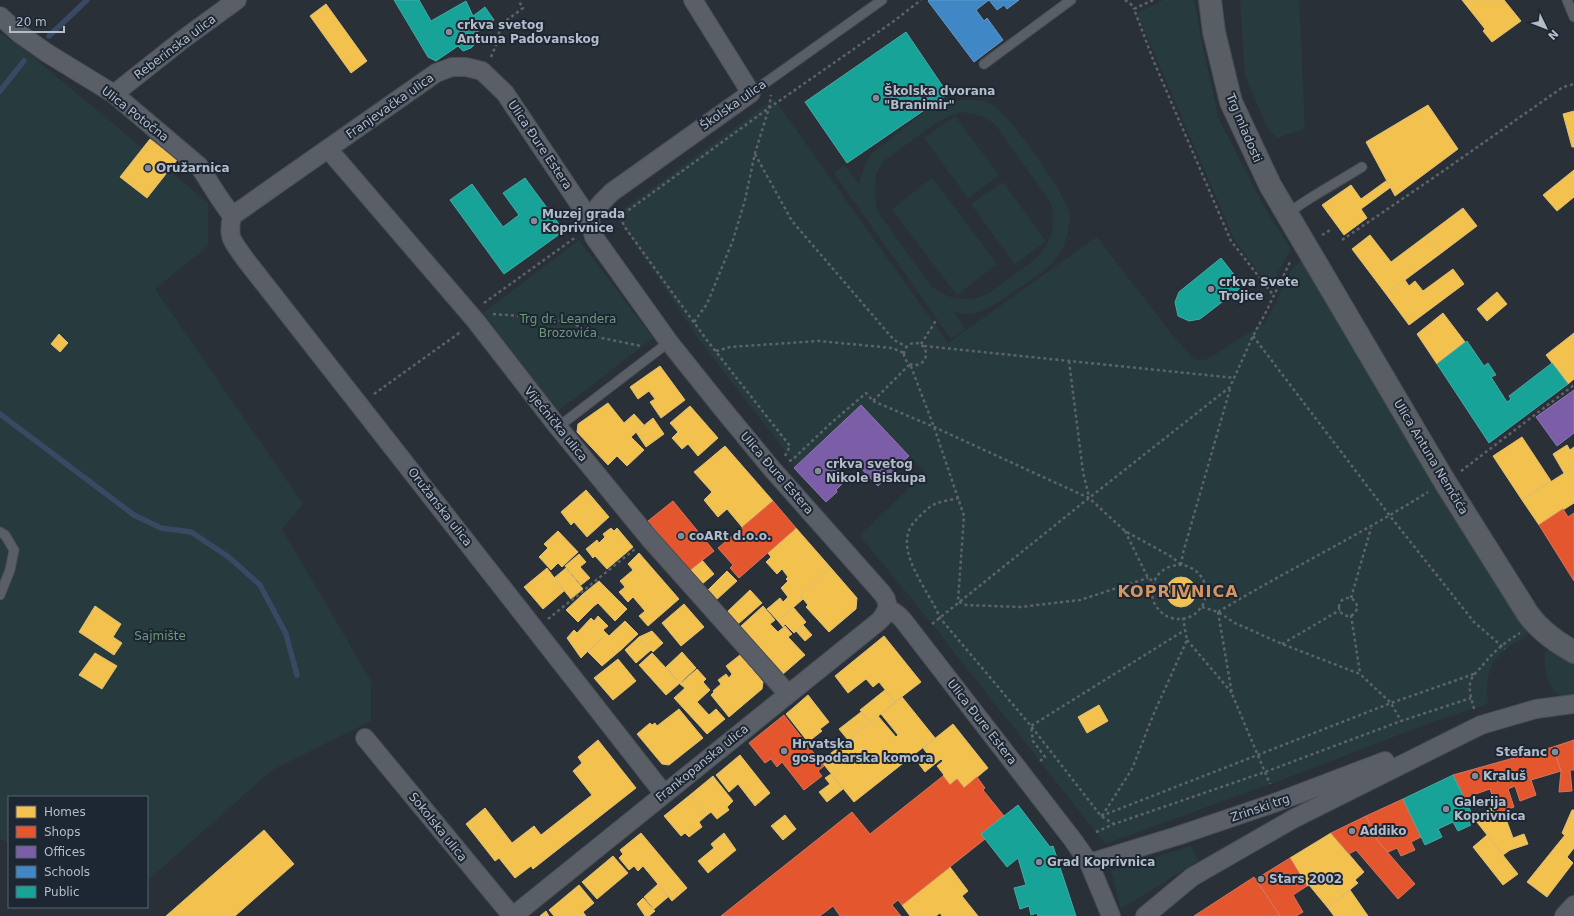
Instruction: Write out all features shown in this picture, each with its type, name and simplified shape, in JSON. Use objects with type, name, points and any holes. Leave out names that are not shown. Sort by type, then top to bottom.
[{"type":"main road","name":"Trg mladosti","points":[[1210,0],[1214,32],[1231,102],[1270,185],[1306,247]]},
{"type":"main road","name":"Ulica Antuna Nemčića","points":[[1306,247],[1445,482],[1528,614],[1535,624],[1550,637],[1574,652]]},
{"type":"street","name":"Reberinska ulica","points":[[114,94],[182,40],[237,0]]},
{"type":"street","points":[[693,0],[751,93]]},
{"type":"street","name":"Ulica Potočna","points":[[0,16],[20,34],[47,53],[114,94],[199,166],[232,216]]},
{"type":"street","name":"Franjevačka ulica","points":[[232,216],[436,73],[452,67],[466,67],[482,71]]},
{"type":"street","name":"Ulica Đure Estera","points":[[482,71],[505,93],[582,208],[590,216],[594,237],[669,342],[772,469],[882,593],[886,599],[888,608],[903,620],[1073,840],[1089,863]]},
{"type":"street","name":"Školska ulica","points":[[590,216],[612,192],[751,93]]},
{"type":"street","name":"Vijećnička ulica","points":[[328,149],[479,317],[558,427],[649,538],[788,694]]},
{"type":"street","name":"Oružanska ulica","points":[[232,216],[228,230],[231,239],[245,259],[664,794]]},
{"type":"street","name":"Frankopanska ulica","points":[[512,916],[878,622],[888,608]]},
{"type":"street","name":"Zrinski trg","points":[[1089,863],[1177,836],[1277,802],[1478,717],[1574,704]]},
{"type":"street","name":"Zrinski trg","points":[[1145,916],[1192,877],[1293,818],[1478,717]]},
{"type":"street","name":"Sokolska ulica","points":[[365,738],[512,916]]},
{"type":"street","points":[[1089,863],[1111,916]]},
{"type":"street","points":[[1564,916],[1574,905]]},
{"type":"lane","name":"Školska ulica","points":[[751,93],[882,0]]},
{"type":"lane","points":[[984,64],[1071,0]]},
{"type":"lane","points":[[1567,0],[1574,17]]},
{"type":"lane","points":[[1286,214],[1362,167]]},
{"type":"lane","points":[[558,427],[654,355],[669,342]]},
{"type":"lane","points":[[0,532],[5,536],[14,550],[10,570],[0,595]]},
{"type":"path","points":[[482,71],[499,38],[499,26],[523,8],[518,0]]},
{"type":"path","points":[[784,457],[790,446],[694,322],[624,226],[621,218],[626,212],[769,108],[922,0]]},
{"type":"path","points":[[1125,0],[1133,6],[1154,62],[1231,241],[1274,296]]},
{"type":"path","points":[[1134,10],[1153,0]]},
{"type":"path","points":[[1342,240],[1563,87],[1574,84]]},
{"type":"path","points":[[694,322],[707,304],[733,240],[745,200],[755,153],[769,108]]},
{"type":"path","points":[[755,153],[792,221],[894,340],[907,347]]},
{"type":"path","points":[[1181,565],[1183,553],[1230,387],[1283,275],[1306,247],[1332,229]]},
{"type":"path","points":[[479,317],[478,308],[580,234]]},
{"type":"path","points":[[369,398],[479,317],[534,317],[573,323],[581,328],[587,335],[648,347],[654,355]]},
{"type":"path","points":[[921,344],[936,319]]},
{"type":"path","points":[[1253,336],[1390,516],[1474,622],[1505,649]]},
{"type":"path","points":[[716,351],[730,347],[819,341],[892,348],[904,353]]},
{"type":"path","points":[[958,602],[964,516],[934,427],[910,364],[906,359],[904,353],[907,347],[913,343],[924,346],[1235,378]]},
{"type":"path","points":[[910,364],[918,365],[924,361],[927,353],[924,346]]},
{"type":"path","points":[[1069,361],[1083,472],[1090,498]]},
{"type":"path","points":[[873,400],[910,364]]},
{"type":"path","points":[[1456,475],[1574,385]]},
{"type":"path","points":[[932,624],[1230,387]]},
{"type":"path","points":[[787,461],[792,460],[866,393],[873,400],[1090,498],[1125,531],[1172,557],[1181,565],[1194,570],[1203,580],[1206,593],[1202,607],[1192,616],[1176,619],[1160,611],[1155,604],[1153,595],[1155,582],[1162,572],[1168,568],[1181,565]]},
{"type":"path","points":[[1218,612],[1333,546],[1371,527],[1429,491]]},
{"type":"path","points":[[959,498],[934,504],[910,526],[906,538],[908,551],[923,587],[935,606],[940,618],[1031,726],[1101,816],[1114,824]]},
{"type":"path","points":[[1351,598],[1371,527]]},
{"type":"path","points":[[1125,531],[1148,578],[1155,582]]},
{"type":"path","points":[[546,621],[649,538]]},
{"type":"path","points":[[958,602],[966,605],[1020,607],[1080,600],[1148,578]]},
{"type":"path","points":[[1351,598],[1357,607],[1355,612],[1351,615],[1343,614],[1340,610],[1340,604],[1343,600],[1351,598]]},
{"type":"path","points":[[1202,607],[1218,612],[1235,623],[1282,644],[1360,674],[1391,703],[1401,721]]},
{"type":"path","points":[[1282,644],[1340,610]]},
{"type":"path","points":[[1218,612],[1232,694],[1270,784]]},
{"type":"path","points":[[1351,615],[1360,674]]},
{"type":"path","points":[[1183,618],[1187,640],[1232,694]]},
{"type":"path","points":[[1031,726],[1185,630]]},
{"type":"path","points":[[1478,717],[1471,698],[1470,684],[1474,674],[1500,645],[1521,632],[1526,631]]},
{"type":"path","points":[[1101,816],[1132,769],[1154,712],[1187,640]]},
{"type":"path","points":[[1101,816],[1391,703],[1474,674]]},
{"type":"path","points":[[1096,832],[1114,824],[1265,772],[1401,721],[1471,698]]},
{"type":"path","points":[[1031,726],[1032,741],[1045,757],[1040,761]]},
{"type":"green space","points":[[1163,0],[1194,0],[1219,120],[1266,210],[1291,249],[1270,287],[1234,239],[1137,13]]},
{"type":"green space","points":[[1240,0],[1299,0],[1305,129],[1276,138],[1266,125],[1245,75]]},
{"type":"green space","name":"Sajmište","points":[[0,33],[21,47],[208,203],[208,246],[155,289],[303,504],[282,529],[371,681],[371,721],[272,770],[148,880],[148,796],[8,796],[8,843],[0,839]]},
{"type":"green space","points":[[774,99],[948,343],[1097,237],[1177,341],[1195,360],[1208,359],[1266,322],[1290,272],[1301,260],[1436,487],[1533,632],[1503,652],[1491,667],[1487,689],[1488,704],[1435,721],[1287,778],[1105,844],[932,624],[860,536],[925,472],[861,405],[794,468],[792,460],[700,341],[616,215]]},
{"type":"green space","points":[[965,100],[980,101],[994,106],[1012,124],[1024,139],[1058,189],[1069,212],[1068,229],[1064,245],[1056,259],[1044,271],[992,306],[971,314],[963,314],[953,311],[965,329],[951,339],[834,173],[844,165],[859,184],[866,162],[871,154],[928,109],[943,103]],"holes":[[[962,112],[982,116],[995,124],[1051,203],[1053,228],[1050,238],[1039,255],[1021,270],[985,295],[978,298],[964,299],[943,294],[931,286],[880,215],[876,207],[876,173],[884,161],[933,125],[947,117]]]},
{"type":"green space","points":[[955,116],[999,175],[968,198],[924,138]]},
{"type":"green space","points":[[932,178],[997,264],[957,295],[892,209]]},
{"type":"green space","points":[[1003,182],[1046,241],[1015,264],[971,204]]},
{"type":"green space","name":"Trg dr. Leandera Brozovića","points":[[579,240],[653,338],[558,411],[483,313]]},
{"type":"green space","points":[[1553,648],[1574,659],[1574,695],[1562,696],[1556,693],[1550,685],[1546,674],[1544,657],[1546,651]]},
{"type":"green space","points":[[1191,846],[1198,861],[1121,909],[1111,871]]},
{"type":"building: Homes","points":[[1462,0],[1504,0],[1521,21],[1492,42],[1483,31],[1485,29]]},
{"type":"building: Homes","points":[[326,4],[367,61],[351,73],[310,16]]},
{"type":"building: Homes","points":[[1428,105],[1458,149],[1395,196],[1366,142]]},
{"type":"building: Homes","points":[[1574,111],[1574,147],[1572,147],[1563,114]]},
{"type":"building: Homes","name":"Oružarnica","points":[[150,139],[177,160],[147,198],[120,177]]},
{"type":"building: Homes","points":[[1574,170],[1574,197],[1557,211],[1543,195]]},
{"type":"building: Homes","points":[[1386,181],[1391,187],[1361,209],[1367,218],[1344,235],[1322,205],[1351,185],[1361,199]]},
{"type":"building: Homes","points":[[1463,208],[1477,226],[1440,254],[1427,235]]},
{"type":"building: Homes","points":[[1370,235],[1391,262],[1427,235],[1440,254],[1386,294],[1352,249]]},
{"type":"building: Homes","points":[[1453,269],[1464,284],[1409,325],[1386,294],[1405,280],[1409,286],[1415,281],[1423,291]]},
{"type":"building: Homes","points":[[1497,292],[1507,304],[1487,321],[1477,309]]},
{"type":"building: Homes","points":[[1443,313],[1465,342],[1437,364],[1417,334]]},
{"type":"building: Homes","points":[[1574,333],[1574,379],[1568,384],[1546,355]]},
{"type":"building: Homes","points":[[59,334],[68,343],[60,352],[51,344]]},
{"type":"building: Homes","points":[[660,366],[685,400],[661,418],[650,402],[655,399],[649,391],[638,399],[630,387]]},
{"type":"building: Homes","points":[[608,403],[624,423],[634,414],[644,425],[631,437],[644,450],[627,466],[617,456],[608,465],[577,432],[578,424]]},
{"type":"building: Homes","points":[[690,406],[718,438],[698,456],[688,444],[682,449],[672,438],[678,432],[670,423]]},
{"type":"building: Homes","points":[[653,418],[664,434],[646,447],[636,432]]},
{"type":"building: Homes","points":[[1522,437],[1551,481],[1522,500],[1493,456]]},
{"type":"building: Homes","points":[[1567,445],[1570,450],[1574,447],[1574,467],[1564,473],[1553,454]]},
{"type":"building: Homes","points":[[725,446],[773,501],[742,527],[727,509],[718,517],[704,500],[712,492],[694,472]]},
{"type":"building: Homes","points":[[1574,467],[1574,503],[1539,525],[1522,500]]},
{"type":"building: Homes","points":[[586,490],[609,517],[587,537],[574,522],[571,525],[561,512]]},
{"type":"building: Homes","points":[[611,528],[614,531],[617,528],[633,547],[607,569],[595,556],[593,558],[586,549],[597,540],[599,543],[605,537],[603,534]]},
{"type":"building: Homes","points":[[796,528],[831,568],[800,595],[803,599],[778,621],[767,609],[780,598],[783,602],[788,597],[781,588],[788,581],[786,579],[788,577],[782,569],[777,574],[766,562],[771,557],[768,553]]},
{"type":"building: Homes","points":[[558,531],[578,552],[562,567],[558,563],[551,570],[539,557],[548,548],[544,544]]},
{"type":"building: Homes","points":[[639,553],[679,599],[648,626],[639,616],[645,611],[633,597],[628,602],[619,592],[625,587],[620,581],[633,570],[628,564]]},
{"type":"building: Homes","points":[[579,554],[586,562],[580,567],[590,578],[581,585],[565,566]]},
{"type":"building: Homes","points":[[702,560],[714,574],[701,585],[689,571]]},
{"type":"building: Homes","points":[[547,568],[564,591],[543,609],[524,587]]},
{"type":"building: Homes","points":[[566,568],[583,589],[571,599],[554,578]]},
{"type":"building: Homes","points":[[831,568],[857,598],[856,609],[829,632],[806,607],[808,605],[800,595]]},
{"type":"building: Homes","points":[[727,571],[737,581],[715,601],[707,591]]},
{"type":"building: Homes","points":[[1181,577],[1192,581],[1196,592],[1192,603],[1181,607],[1170,603],[1166,592],[1170,581]]},
{"type":"building: Homes","points":[[599,581],[627,609],[615,621],[598,603],[594,606],[583,594]]},
{"type":"building: Homes","points":[[750,590],[762,603],[738,624],[727,612]]},
{"type":"building: Homes","points":[[583,594],[594,606],[578,622],[566,610]]},
{"type":"building: Homes","points":[[684,604],[704,627],[681,646],[662,623]]},
{"type":"building: Homes","points":[[95,606],[121,624],[113,637],[122,643],[114,655],[79,632]]},
{"type":"building: Homes","points":[[763,606],[775,620],[770,624],[778,632],[785,626],[792,634],[788,637],[805,655],[783,674],[740,627]]},
{"type":"building: Homes","points":[[793,607],[806,622],[794,633],[785,624],[783,627],[778,621]]},
{"type":"building: Homes","points":[[598,616],[608,626],[603,630],[606,633],[581,658],[567,638],[574,630],[577,633],[591,618],[594,621]]},
{"type":"building: Homes","points":[[625,621],[638,634],[602,666],[588,652],[606,633],[609,636]]},
{"type":"building: Homes","points":[[803,625],[812,635],[805,641],[796,631]]},
{"type":"building: Homes","points":[[652,631],[663,643],[653,652],[639,637]]},
{"type":"building: Homes","points":[[884,636],[921,682],[895,702],[879,682],[873,687],[866,679],[848,693],[835,676]]},
{"type":"building: Homes","points":[[639,637],[651,650],[636,663],[625,650]]},
{"type":"building: Homes","points":[[682,652],[696,668],[680,683],[666,667]]},
{"type":"building: Homes","points":[[95,653],[117,666],[102,689],[79,675]]},
{"type":"building: Homes","points":[[652,653],[680,683],[666,695],[639,665]]},
{"type":"building: Homes","points":[[740,655],[763,682],[762,689],[729,717],[711,695],[714,692],[713,691],[721,684],[718,680],[726,674],[729,678],[732,674],[726,666]]},
{"type":"building: Homes","points":[[618,659],[636,681],[613,700],[594,678]]},
{"type":"building: Homes","points":[[697,669],[706,679],[703,682],[710,690],[697,702],[709,715],[716,709],[725,719],[707,734],[674,698],[685,688],[680,684]]},
{"type":"building: Homes","points":[[885,690],[895,702],[870,723],[860,710]]},
{"type":"building: Homes","points":[[808,695],[829,722],[820,729],[822,731],[808,742],[786,714]]},
{"type":"building: Homes","points":[[902,697],[935,738],[854,802],[821,761],[878,716],[896,737],[898,735],[881,714]]},
{"type":"building: Homes","points":[[1099,705],[1108,721],[1087,733],[1078,717]]},
{"type":"building: Homes","points":[[679,709],[703,738],[669,765],[662,764],[637,734],[650,723],[652,725],[655,723],[657,726]]},
{"type":"building: Homes","points":[[861,712],[870,723],[848,740],[839,729]]},
{"type":"building: Homes","points":[[953,724],[988,768],[964,788],[957,779],[950,785],[937,766],[943,761],[941,759],[925,772],[919,764],[929,756],[923,748]]},
{"type":"building: Homes","points":[[598,740],[636,788],[533,869],[531,866],[515,878],[499,858],[495,861],[466,824],[485,808],[512,843],[534,826],[541,835],[592,795],[573,771],[582,763],[578,757]]},
{"type":"building: Homes","points":[[740,755],[770,793],[755,806],[738,784],[729,792],[716,775]]},
{"type":"building: Homes","points":[[831,774],[843,789],[827,802],[819,792],[830,784],[825,778]]},
{"type":"building: Homes","points":[[713,776],[733,801],[727,807],[729,810],[717,819],[711,812],[707,815],[690,795]]},
{"type":"building: Homes","points":[[690,795],[707,815],[699,822],[702,827],[689,837],[685,833],[681,836],[664,816]]},
{"type":"building: Homes","points":[[1496,806],[1498,813],[1503,811],[1513,838],[1524,834],[1528,844],[1510,850],[1503,855],[1476,821],[1491,815],[1488,809]]},
{"type":"building: Homes","points":[[1572,810],[1574,810],[1574,843],[1562,833]]},
{"type":"building: Homes","points":[[785,815],[796,829],[783,840],[771,826]]},
{"type":"building: Homes","points":[[264,830],[294,864],[235,916],[166,916]]},
{"type":"building: Homes","points":[[641,833],[687,888],[672,901],[643,866],[638,871],[634,866],[629,870],[619,858],[623,854],[620,850]]},
{"type":"building: Homes","points":[[724,833],[736,850],[708,873],[698,861],[714,848],[711,844]]},
{"type":"building: Homes","points":[[1331,833],[1364,872],[1355,880],[1358,883],[1328,908],[1309,885],[1307,886],[1290,858]]},
{"type":"building: Homes","points":[[1487,835],[1518,874],[1503,885],[1473,847]]},
{"type":"building: Homes","points":[[1565,835],[1574,843],[1574,848],[1567,857],[1573,863],[1547,897],[1527,882]]},
{"type":"building: Homes","points":[[613,856],[628,873],[597,899],[582,882]]},
{"type":"building: Homes","points":[[950,867],[968,891],[962,896],[978,916],[942,916],[940,913],[936,916],[910,916],[902,905]]},
{"type":"building: Homes","points":[[658,884],[668,897],[654,909],[644,897]]},
{"type":"building: Homes","points":[[579,885],[594,903],[583,912],[586,916],[554,916],[549,910]]},
{"type":"building: Homes","points":[[1350,890],[1368,916],[1334,916],[1328,908]]},
{"type":"building: Homes","points":[[643,898],[655,911],[649,916],[645,916],[637,904]]},
{"type":"building: Homes","points":[[546,911],[549,916],[540,916]]},
{"type":"building: Shops","name":"coARt d.o.o.","points":[[673,501],[714,551],[689,571],[648,521]]},
{"type":"building: Shops","points":[[773,501],[796,528],[739,578],[730,568],[733,565],[718,548]]},
{"type":"building: Shops","points":[[1563,509],[1568,517],[1574,513],[1574,581],[1539,525]]},
{"type":"building: Shops","name":"Hrvatska gospodarska komora","points":[[784,715],[824,766],[818,771],[822,776],[804,790],[782,762],[777,767],[771,759],[765,763],[749,743]]},
{"type":"building: Shops","points":[[1574,740],[1574,770],[1570,770],[1572,791],[1559,792],[1561,771],[1553,747]]},
{"type":"building: Shops","points":[[1553,747],[1561,771],[1531,780],[1536,795],[1520,801],[1515,786],[1508,789],[1514,807],[1498,813],[1490,789],[1464,798],[1453,775]]},
{"type":"building: Shops","points":[[943,776],[950,785],[957,779],[964,788],[977,777],[985,788],[983,790],[1004,816],[981,834],[985,839],[902,905],[898,900],[892,905],[901,916],[840,916],[833,906],[820,916],[721,916],[852,812],[870,834]]},
{"type":"building: Shops","points":[[1403,799],[1421,837],[1411,842],[1415,850],[1401,856],[1397,848],[1388,852],[1377,840],[1366,816]]},
{"type":"building: Shops","points":[[1366,816],[1377,840],[1415,884],[1398,899],[1356,850],[1349,854],[1331,833]]},
{"type":"building: Shops","points":[[1290,858],[1307,886],[1293,895],[1303,912],[1296,916],[1280,916],[1256,879]]},
{"type":"building: Shops","points":[[1254,877],[1280,916],[1194,916]]},
{"type":"building: Offices","points":[[1574,390],[1574,433],[1557,446],[1536,417]]},
{"type":"building: Offices","points":[[861,405],[909,456],[878,486],[852,459],[836,474],[844,482],[836,490],[837,492],[826,502],[794,468]]},
{"type":"building: Schools","points":[[989,0],[976,10],[984,21],[987,18],[1003,40],[974,62],[928,1]]},
{"type":"building: Schools","points":[[989,0],[1019,0],[1007,9],[1004,5],[997,10]]},
{"type":"building: Public","name":"crkva svetog Antuna Padovanskog","points":[[394,0],[419,0],[431,21],[466,1],[473,16],[485,7],[494,20],[473,35],[476,43],[471,48],[463,51],[458,46],[436,61],[428,57]]},
{"type":"building: Public","name":"Školska dvorana \"Branimir\"","points":[[906,32],[948,94],[847,163],[805,102]]},
{"type":"building: Public","name":"Muzej grada Koprivnice","points":[[525,178],[564,231],[504,274],[450,200],[472,184],[503,227],[519,215],[503,193]]},
{"type":"building: Public","name":"crkva Svete Trojice","points":[[1221,258],[1243,286],[1200,319],[1189,321],[1178,316],[1175,302],[1179,292]]},
{"type":"building: Public","points":[[1467,341],[1484,366],[1488,363],[1496,375],[1491,377],[1507,402],[1511,399],[1509,396],[1552,363],[1568,384],[1489,443],[1437,364]]},
{"type":"building: Public","points":[[1453,775],[1471,812],[1466,814],[1471,825],[1458,831],[1453,822],[1438,829],[1442,837],[1425,845],[1403,799]]},
{"type":"building: Public","name":"Grad Koprivnica","points":[[1018,805],[1050,847],[1053,846],[1076,916],[1038,916],[1037,913],[1031,915],[1029,906],[1020,909],[1014,888],[1026,885],[1018,858],[1007,867],[981,834]]},
{"type":"waterway","points":[[49,36],[87,0]]},
{"type":"waterway","points":[[0,91],[24,61]]},
{"type":"waterway","points":[[0,414],[134,515],[161,528],[191,532],[230,558],[260,585],[286,634],[297,675]]},
{"type":"place","name":"crkva svetog Antuna Padovanskog","points":[[449,32]]},
{"type":"place","name":"Školska dvorana \"Branimir\"","points":[[876,98]]},
{"type":"place","name":"Oružarnica","points":[[148,168]]},
{"type":"place","name":"Muzej grada Koprivnice","points":[[534,221]]},
{"type":"place","name":"crkva Svete Trojice","points":[[1211,289]]},
{"type":"place","name":"crkva svetog Nikole Biskupa","points":[[818,471]]},
{"type":"place","name":"coARt d.o.o.","points":[[681,536]]},
{"type":"place","name":"Hrvatska gospodarska komora","points":[[784,751]]},
{"type":"place","name":"Stefanc","points":[[1555,752]]},
{"type":"place","name":"Kraluš","points":[[1475,776]]},
{"type":"place","name":"Galerija Koprivnica","points":[[1446,809]]},
{"type":"place","name":"Addiko","points":[[1352,831]]},
{"type":"place","name":"Grad Koprivnica","points":[[1039,862]]},
{"type":"place","name":"Stars 2002","points":[[1261,879]]},
{"type":"district","name":"KOPRIVNICA","points":[[1178,591]]}]
